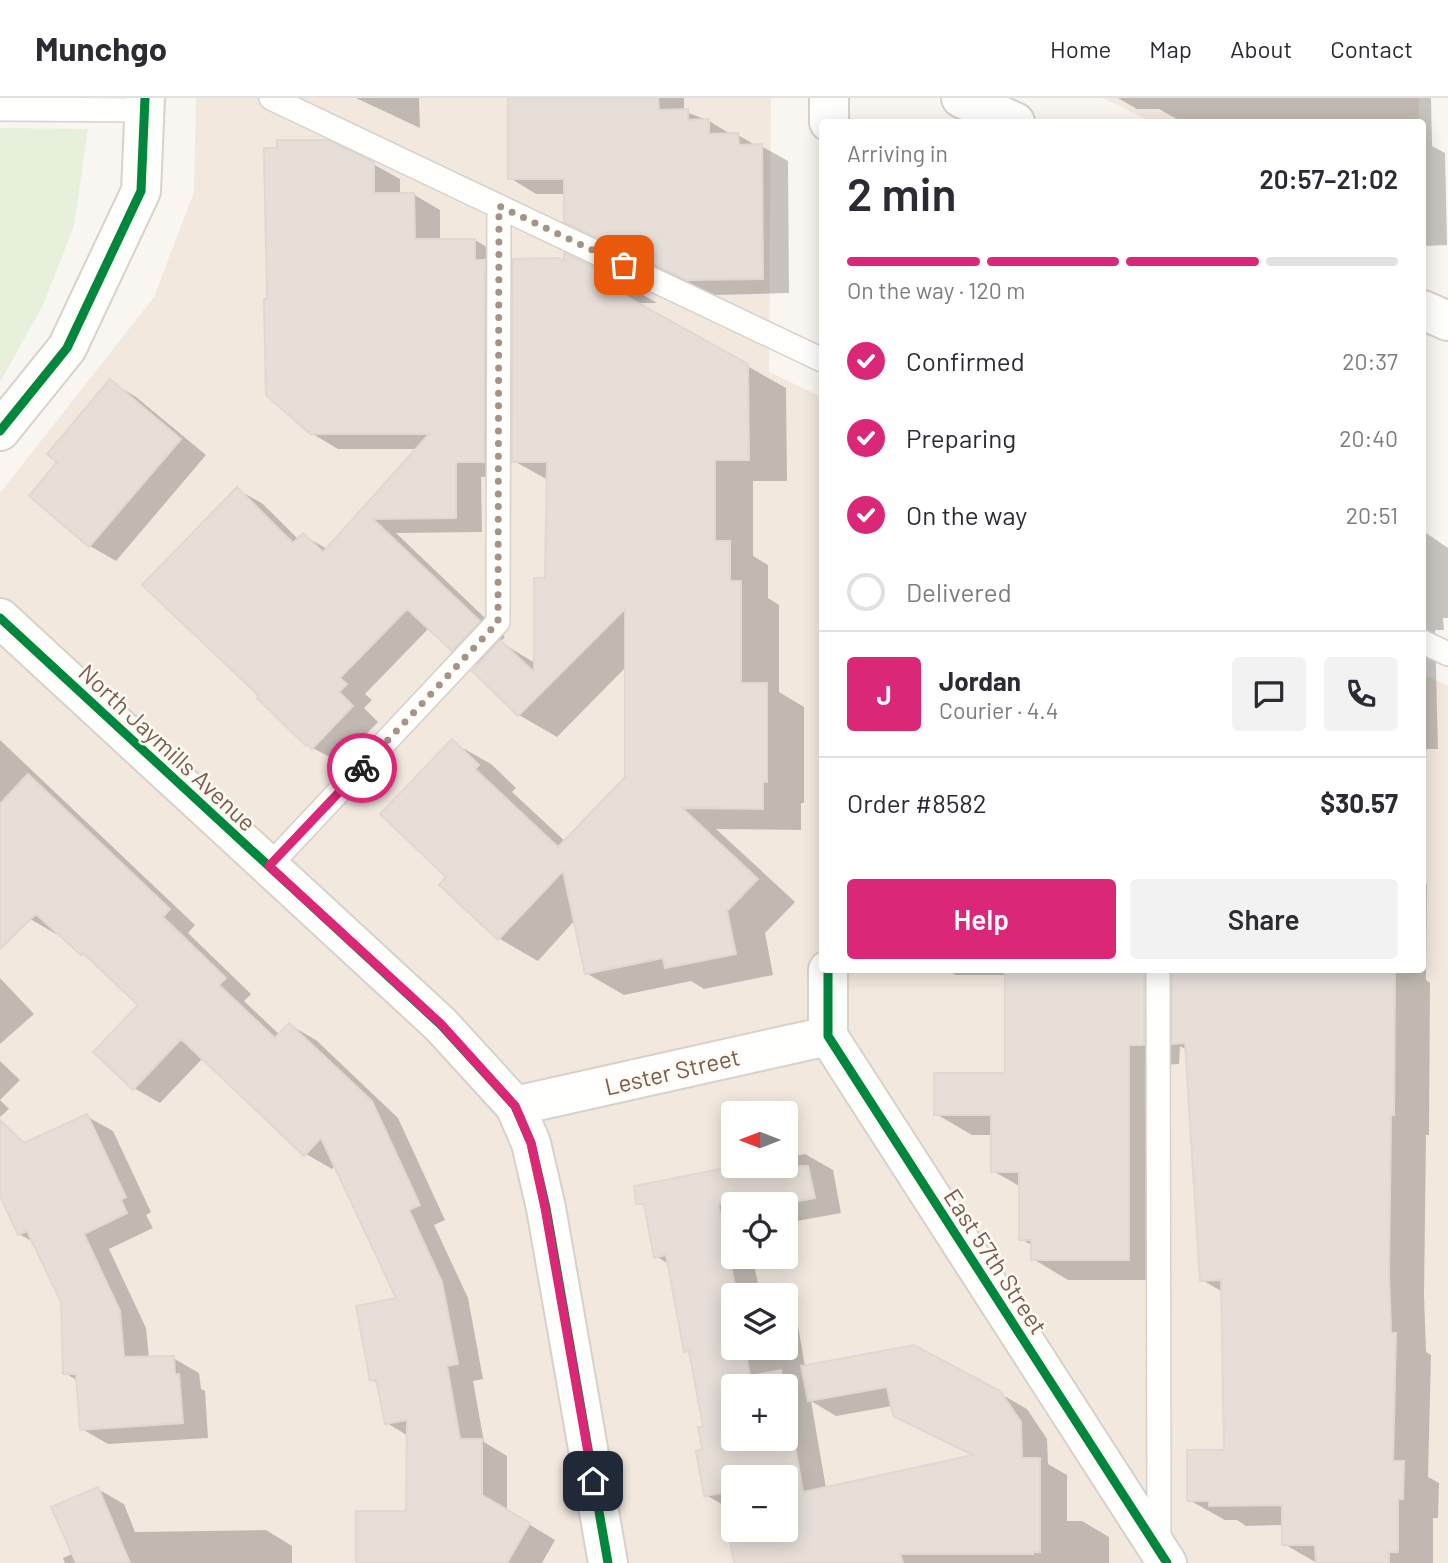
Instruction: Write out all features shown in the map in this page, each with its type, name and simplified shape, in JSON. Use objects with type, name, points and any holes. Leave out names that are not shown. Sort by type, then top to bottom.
[{"type":"street","points":[[829,119],[830,98]]},
{"type":"street","points":[[961,98],[1008,119]]},
{"type":"street","points":[[0,431],[66,348],[141,191],[145,104]]},
{"type":"street","points":[[1426,311],[1448,321]]},
{"type":"street","name":"North Jaymills Avenue","points":[[0,618],[441,1024],[515,1106],[531,1143],[545,1208],[608,1563]]},
{"type":"street","points":[[828,973],[828,1036]]},
{"type":"street","name":"Lester Street","points":[[515,1106],[828,1036]]},
{"type":"street","name":"East 57th Street","points":[[828,1036],[1163,1557]]},
{"type":"lane","points":[[271,98],[819,359]]},
{"type":"lane","points":[[0,109],[145,104]]},
{"type":"lane","points":[[269,866],[498,622],[499,206]]},
{"type":"lane","points":[[1426,643],[1448,654]]},
{"type":"lane","points":[[1158,973],[1163,1557]]},
{"type":"shaded area","points":[[196,98],[771,98],[769,372],[819,396],[819,973],[1426,973],[1426,675],[1448,686],[1448,1563],[0,1563],[0,493],[154,297],[194,192]]},
{"type":"shaded area","points":[[1103,98],[1419,98],[1419,119],[1146,119]]},
{"type":"green space","points":[[0,128],[88,129],[74,226],[42,307],[0,382]]},
{"type":"building","points":[[508,98],[658,98],[659,110],[688,109],[688,120],[709,119],[709,134],[738,133],[739,145],[762,144],[763,279],[687,280],[564,222],[564,179],[508,179]]},
{"type":"building","points":[[277,140],[327,140],[374,162],[374,193],[414,193],[415,239],[475,239],[475,260],[485,260],[484,462],[456,462],[456,518],[373,519],[480,621],[452,651],[407,609],[340,678],[347,684],[339,692],[353,706],[312,749],[142,585],[237,487],[293,543],[303,533],[323,552],[429,434],[310,434],[266,395],[264,148],[277,148]]},
{"type":"building","points":[[564,253],[624,281],[601,282],[748,364],[749,460],[715,460],[715,541],[730,541],[730,581],[741,581],[741,683],[767,683],[767,782],[763,782],[763,809],[682,808],[758,879],[727,911],[736,954],[665,968],[663,958],[585,974],[563,871],[498,940],[439,885],[446,877],[380,814],[452,739],[479,765],[475,769],[558,847],[625,777],[625,609],[518,716],[472,671],[500,640],[534,672],[534,578],[545,578],[547,462],[512,462],[513,259],[558,258],[564,261]]},
{"type":"building","points":[[110,379],[181,439],[89,547],[29,496],[57,462],[47,454]]},
{"type":"building","points":[[28,774],[170,909],[163,917],[226,978],[219,985],[275,1038],[289,1023],[372,1101],[420,1205],[409,1210],[442,1282],[458,1364],[447,1366],[460,1439],[482,1439],[482,1495],[530,1523],[507,1563],[356,1563],[356,1511],[406,1511],[407,1420],[385,1424],[376,1379],[370,1381],[356,1306],[396,1298],[321,1138],[304,1156],[181,1039],[133,1090],[93,1052],[138,1005],[83,953],[81,955],[36,914],[0,949],[0,804]]},
{"type":"building","points":[[1005,973],[1144,973],[1144,1045],[1129,1045],[1129,1260],[1031,1260],[1031,1240],[1019,1240],[1019,1172],[991,1172],[991,1115],[934,1115],[934,1073],[1005,1073]]},
{"type":"building","points":[[1172,973],[1395,973],[1389,1274],[1391,1333],[1396,1333],[1393,1461],[1404,1461],[1403,1499],[1398,1499],[1398,1552],[1389,1552],[1389,1563],[1316,1563],[1315,1545],[1282,1545],[1282,1505],[1209,1506],[1209,1501],[1187,1501],[1187,1450],[1224,1450],[1221,1280],[1200,1281],[1185,1043],[1172,1044]]},
{"type":"building","points":[[87,1114],[126,1197],[121,1200],[127,1213],[84,1234],[120,1311],[124,1357],[174,1356],[175,1375],[179,1374],[183,1423],[80,1430],[76,1374],[63,1374],[61,1302],[27,1231],[18,1235],[0,1196],[0,1120],[24,1143]]},
{"type":"building","points":[[798,1166],[808,1166],[815,1198],[798,1201],[798,1192],[721,1192],[721,1204],[718,1204],[721,1218],[721,1269],[732,1269],[734,1283],[721,1283],[721,1360],[747,1360],[750,1374],[721,1374],[721,1451],[796,1451],[803,1492],[973,1455],[893,1416],[887,1387],[808,1401],[801,1366],[914,1345],[1000,1391],[1021,1422],[1022,1458],[1040,1458],[1040,1552],[900,1554],[903,1563],[734,1563],[730,1542],[798,1542],[798,1465],[721,1465],[721,1493],[704,1496],[696,1451],[702,1449],[698,1427],[703,1427],[689,1351],[684,1352],[666,1255],[654,1258],[644,1204],[636,1204],[634,1186],[721,1169],[721,1178],[798,1178]]},
{"type":"building","points":[[781,1370],[782,1374],[760,1374]]},
{"type":"building","points":[[98,1487],[130,1563],[76,1563],[51,1507]]},
{"type":"cycle path","points":[[0,431],[67,348],[141,191],[145,98]]},
{"type":"cycle path","points":[[0,618],[441,1025],[515,1106],[531,1143],[546,1208],[608,1563]]},
{"type":"cycle path","points":[[828,973],[828,1036],[1167,1563]]},
{"type":"way so far","points":[[362,768],[498,622],[499,206],[624,265]]},
{"type":"route","points":[[362,768],[269,866],[441,1024],[515,1106],[531,1143],[545,1208],[593,1481]]}]
